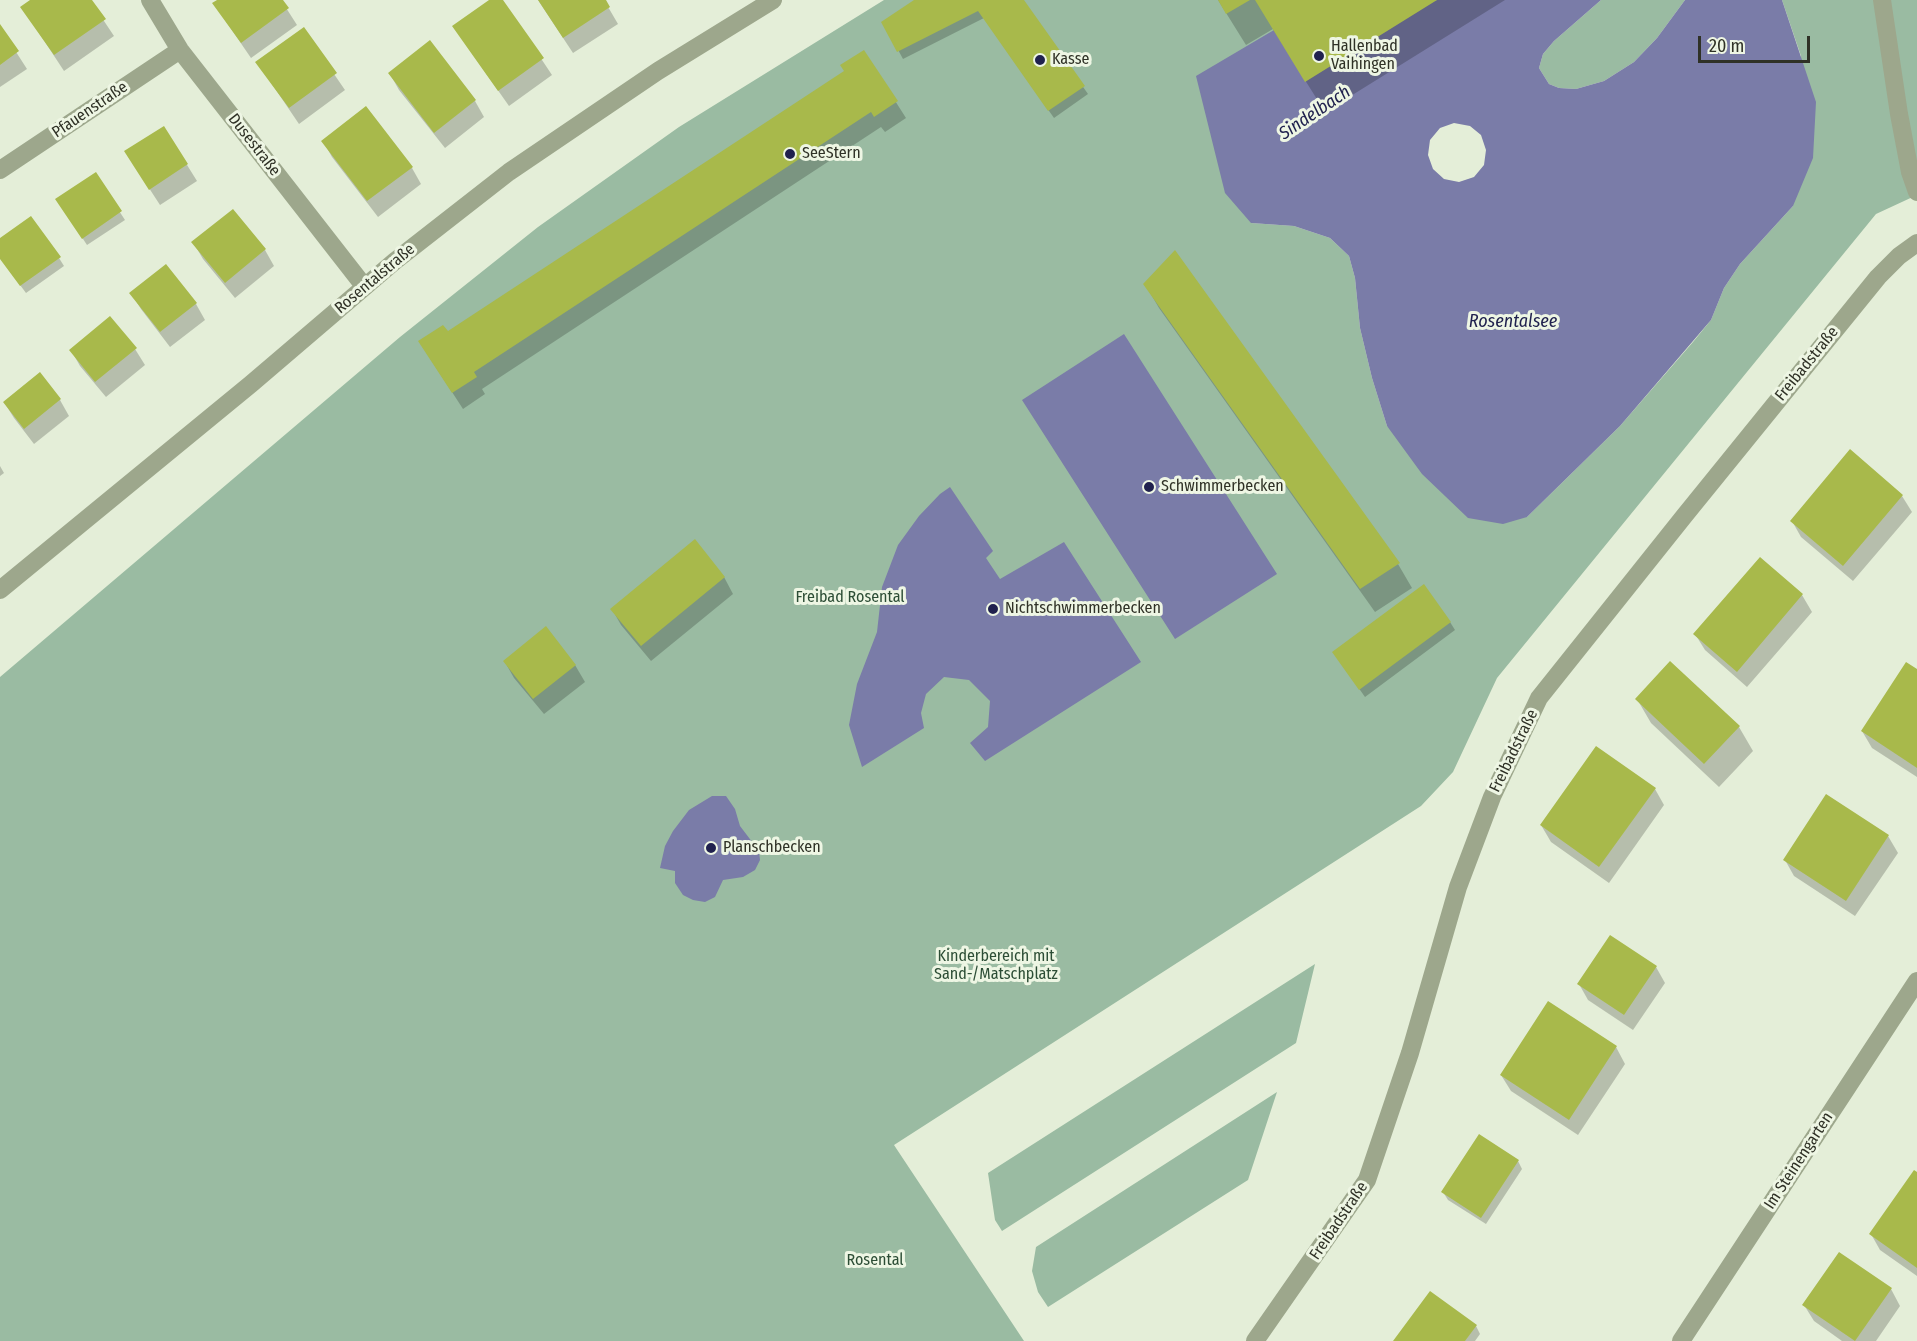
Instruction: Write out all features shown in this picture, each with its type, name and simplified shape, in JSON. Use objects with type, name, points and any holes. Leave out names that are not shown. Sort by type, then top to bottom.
[{"type":"street","name":"Dusestraße","points":[[150,0],[180,50],[364,286]]},
{"type":"street","name":"Rosentalstraße","points":[[0,590],[251,384],[364,286],[509,172],[658,71],[773,0]]},
{"type":"street","points":[[1882,0],[1899,114],[1910,171],[1917,192]]},
{"type":"street","name":"Pfauenstraße","points":[[0,170],[180,50]]},
{"type":"street","name":"Freibadstraße","points":[[1255,1341],[1367,1180],[1410,1053],[1458,887],[1491,797],[1539,698],[1878,277],[1899,256],[1917,243]]},
{"type":"street","name":"Im Steinengarten","points":[[1681,1341],[1917,981]]},
{"type":"green space","name":"Freibad Rosental","points":[[884,0],[1437,0],[1305,82],[1251,223],[1294,226],[1330,238],[1349,256],[1355,278],[1360,328],[1387,426],[1527,517],[1620,426],[1693,342],[1711,320],[1724,288],[1740,264],[1793,206],[1801,56],[1782,0],[1917,0],[1917,195],[1876,214],[1497,678],[1453,772],[1421,806],[894,1145],[1024,1341],[0,1341],[0,677],[400,337],[538,227],[679,127]]},
{"type":"green space","points":[[1601,0],[1685,0],[1657,38],[1634,62],[1604,81],[1576,89],[1559,88],[1549,84],[1539,68],[1543,54],[1554,41]]},
{"type":"green space","points":[[1315,964],[1296,1043],[1002,1231],[995,1220],[988,1173]]},
{"type":"green space","points":[[1277,1092],[1248,1180],[1048,1307],[1038,1292],[1032,1271],[1036,1247]]},
{"type":"water","name":"Rosentalsee","points":[[1437,0],[1601,0],[1554,41],[1543,54],[1539,68],[1549,84],[1559,88],[1576,89],[1604,81],[1634,62],[1657,38],[1685,0],[1782,0],[1816,102],[1813,158],[1793,206],[1740,264],[1724,288],[1711,320],[1620,426],[1527,517],[1503,524],[1468,518],[1422,474],[1387,426],[1360,328],[1355,278],[1349,256],[1330,238],[1294,226],[1251,223],[1225,193],[1196,76],[1274,30]],"holes":[[[1454,123],[1470,126],[1481,135],[1486,150],[1484,165],[1474,177],[1459,182],[1444,179],[1433,169],[1428,155],[1430,140],[1440,128]]]},
{"type":"water","name":"Schwimmerbecken","points":[[1124,334],[1277,574],[1175,639],[1022,400]]},
{"type":"water","name":"Nichtschwimmerbecken","points":[[950,487],[993,551],[986,558],[1000,579],[1064,542],[1141,662],[985,761],[970,743],[988,727],[990,701],[969,680],[944,677],[926,694],[921,713],[924,728],[862,767],[849,725],[857,684],[877,632],[882,587],[898,545],[919,516]]},
{"type":"water","name":"Planschbecken","points":[[712,796],[726,796],[735,809],[740,826],[759,851],[760,860],[755,870],[743,877],[723,880],[715,897],[705,902],[683,895],[675,883],[675,871],[660,868],[665,846],[673,831],[689,810]]},
{"type":"building","points":[[30,0],[92,0],[106,19],[54,55],[20,7]]},
{"type":"building","points":[[217,0],[283,0],[289,8],[241,43],[212,3]]},
{"type":"building","points":[[489,0],[503,0],[544,58],[498,91],[452,26]]},
{"type":"building","points":[[538,0],[606,0],[610,7],[563,38]]},
{"type":"building","name":"Kasse","points":[[914,0],[1024,0],[1085,86],[1048,111],[978,11],[897,52],[881,22]]},
{"type":"building","points":[[1218,0],[1250,0],[1226,14]]},
{"type":"building","name":"Hallenbad Vaihingen","points":[[1255,0],[1437,0],[1305,82]]},
{"type":"building","points":[[0,24],[19,51],[0,65]]},
{"type":"building","points":[[304,27],[337,73],[289,108],[255,62]]},
{"type":"building","points":[[430,40],[476,100],[434,133],[388,73]]},
{"type":"building","points":[[864,50],[898,101],[874,117],[871,112],[474,372],[477,377],[452,393],[418,341],[443,325],[448,331],[844,71],[840,65]]},
{"type":"building","points":[[366,106],[413,167],[367,201],[321,141]]},
{"type":"building","points":[[164,126],[188,164],[149,190],[124,151]]},
{"type":"building","points":[[96,172],[122,211],[82,239],[55,199]]},
{"type":"building","points":[[233,209],[266,249],[225,283],[191,242]]},
{"type":"building","points":[[31,216],[61,257],[20,286],[0,259],[0,238]]},
{"type":"building","points":[[1175,250],[1400,563],[1360,589],[1143,284]]},
{"type":"building","points":[[166,264],[197,303],[160,332],[129,293]]},
{"type":"building","points":[[110,316],[137,348],[95,382],[69,350]]},
{"type":"building","points":[[40,372],[61,399],[24,429],[3,402]]},
{"type":"building","points":[[1850,449],[1903,495],[1843,566],[1790,521]]},
{"type":"building","points":[[695,539],[725,577],[641,646],[610,609]]},
{"type":"building","points":[[1760,557],[1803,594],[1737,672],[1693,634]]},
{"type":"building","points":[[1424,584],[1451,622],[1359,690],[1332,652]]},
{"type":"building","points":[[546,626],[576,665],[533,699],[503,661]]},
{"type":"building","points":[[1670,661],[1740,726],[1704,764],[1635,699]]},
{"type":"building","points":[[1906,662],[1917,669],[1917,768],[1861,731]]},
{"type":"building","points":[[1596,746],[1656,788],[1599,867],[1540,825]]},
{"type":"building","points":[[1826,794],[1889,835],[1846,901],[1783,860]]},
{"type":"building","points":[[1610,935],[1657,966],[1624,1015],[1577,984]]},
{"type":"building","points":[[1548,1001],[1617,1046],[1569,1120],[1500,1075]]},
{"type":"building","points":[[1479,1134],[1519,1160],[1481,1218],[1441,1192]]},
{"type":"building","points":[[1914,1170],[1917,1172],[1917,1268],[1869,1234]]},
{"type":"building","points":[[1839,1252],[1892,1288],[1855,1341],[1802,1305]]},
{"type":"building","points":[[1430,1291],[1477,1325],[1465,1341],[1393,1341]]},
{"type":"place","name":"Hallenbad Vaihingen","points":[[1319,56]]},
{"type":"place","name":"Kasse","points":[[1040,60]]},
{"type":"place","name":"SeeStern","points":[[790,154]]},
{"type":"place","name":"Schwimmerbecken","points":[[1149,487]]},
{"type":"place","name":"Nichtschwimmerbecken","points":[[993,609]]},
{"type":"place","name":"Planschbecken","points":[[711,848]]},
{"type":"water label","name":"Sindelbach","points":[[1315,113]]},
{"type":"park label","name":"Kinderbereich mit Sand-/Matschplatz","points":[[996,966]]},
{"type":"park label","name":"Rosental","points":[[875,1261]]}]
